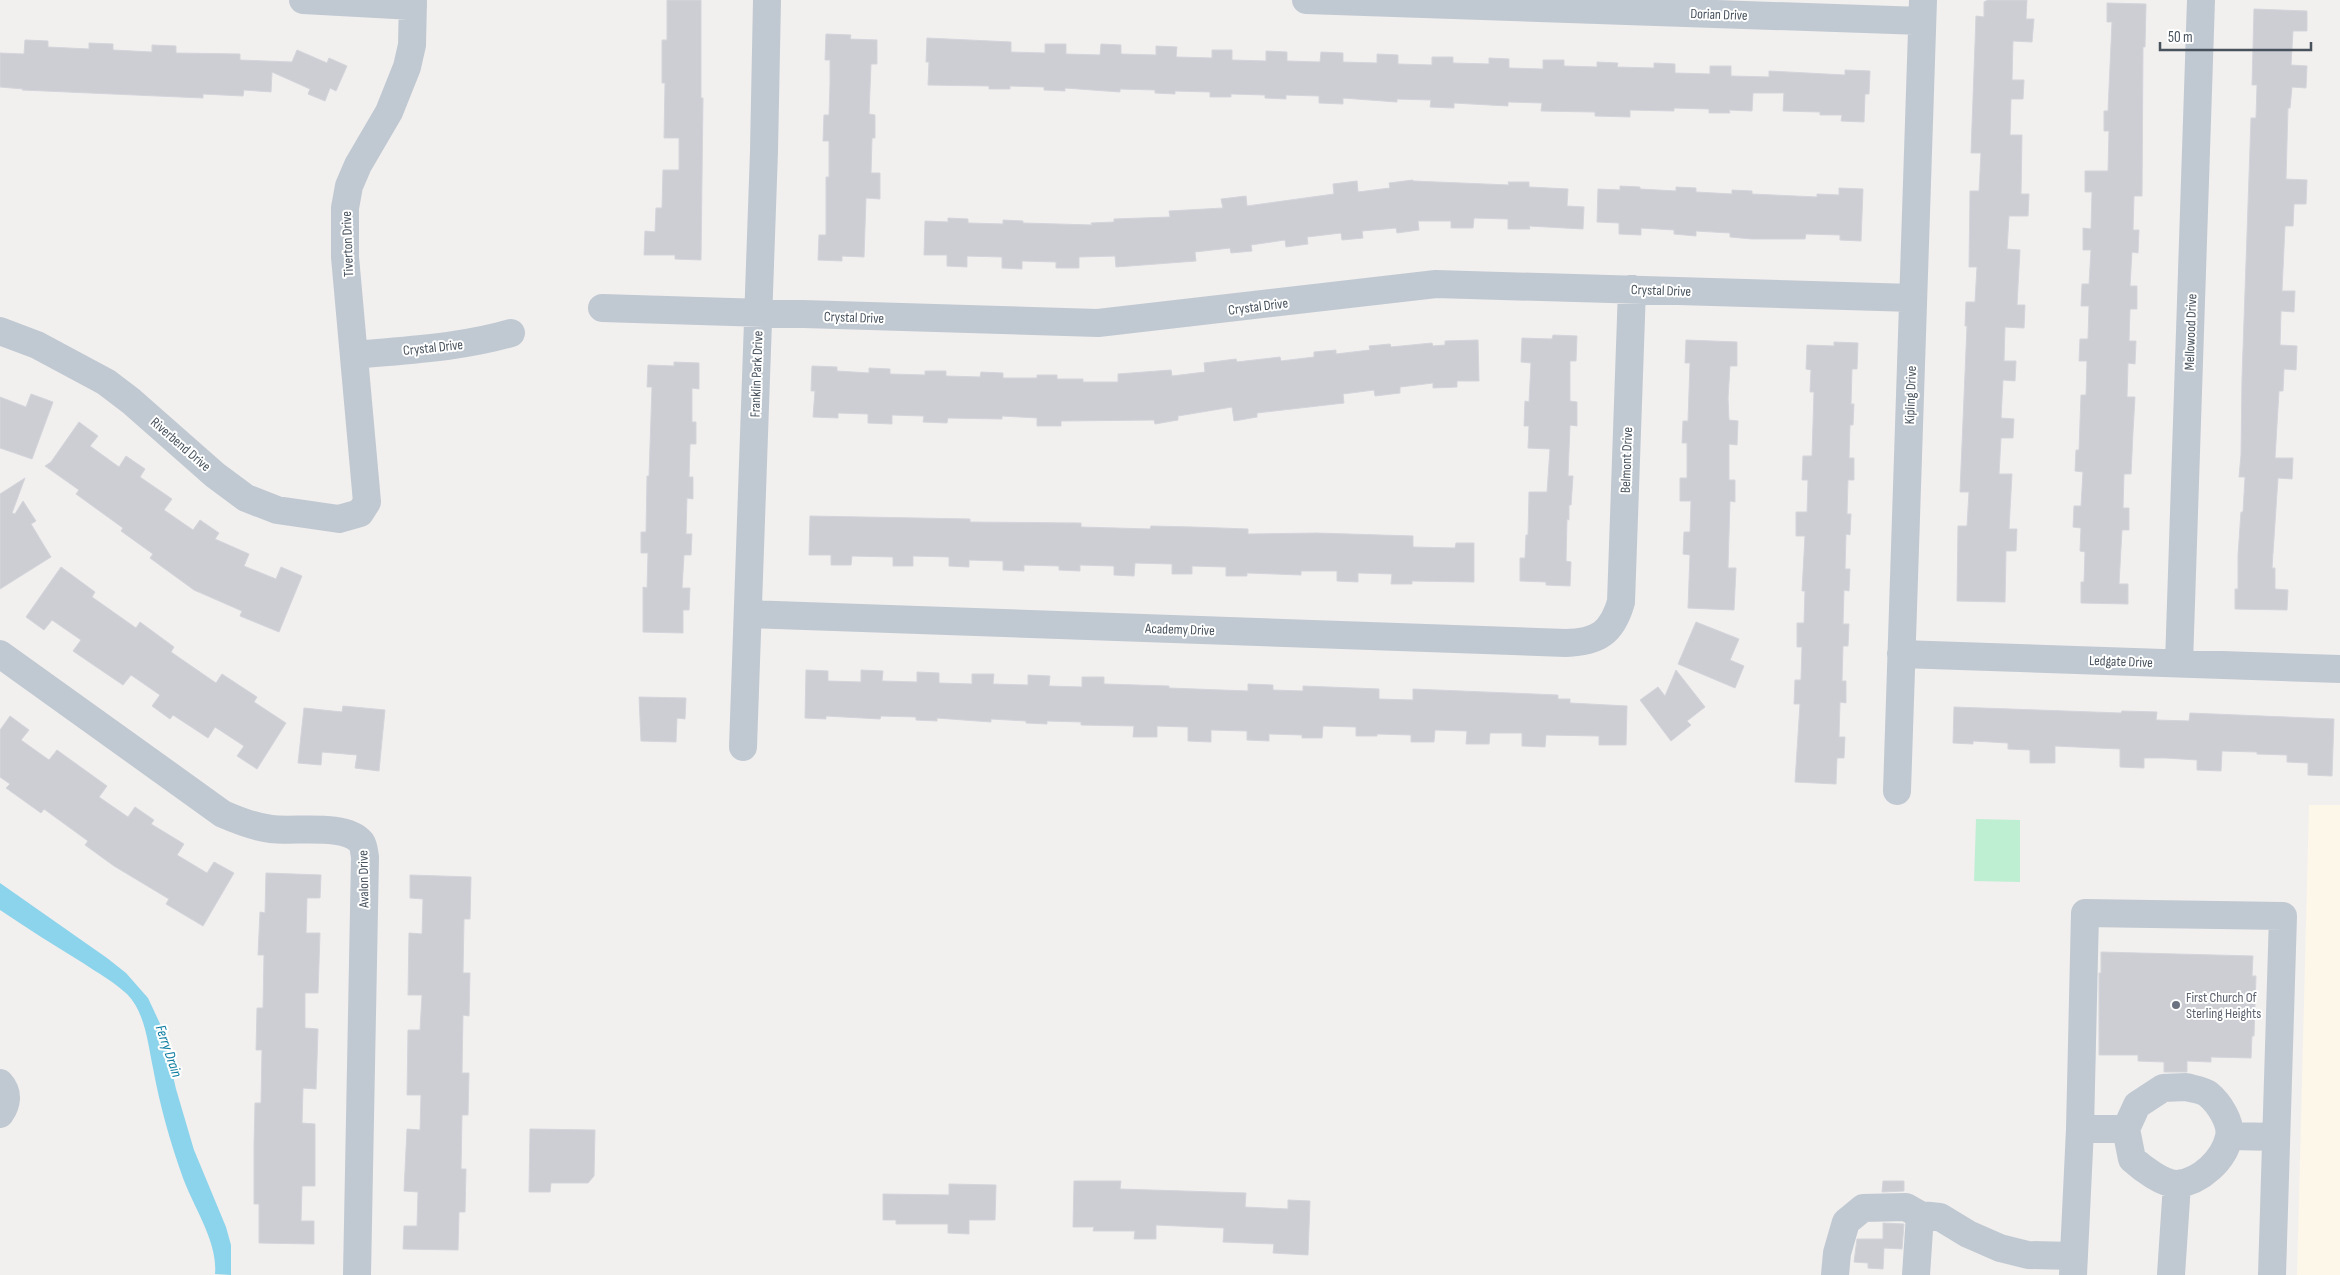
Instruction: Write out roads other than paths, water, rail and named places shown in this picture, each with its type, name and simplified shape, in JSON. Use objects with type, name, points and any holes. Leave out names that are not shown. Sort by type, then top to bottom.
[{"type":"street","points":[[303,0],[413,3]]},
{"type":"street","name":"Franklin Park Drive","points":[[743,747],[767,0]]},
{"type":"street","name":"Dorian Drive","points":[[1306,0],[1923,10]]},
{"type":"street","name":"Mellowood Drive","points":[[2179,663],[2201,0]]},
{"type":"street","name":"Tiverton Drive","points":[[367,502],[344,238],[345,208],[349,186],[358,165],[389,112],[407,67],[412,45],[413,3]]},
{"type":"street","name":"Kipling Drive","points":[[1897,791],[1923,10]]},
{"type":"street","name":"Crystal Drive","points":[[602,308],[1098,323],[1436,284],[1913,298]]},
{"type":"street","name":"Belmont Drive","points":[[1609,629],[1616,618],[1621,602],[1632,289]]},
{"type":"street","name":"Riverbend Drive","points":[[0,331],[37,345],[106,382],[132,400],[215,474],[246,498],[277,510],[338,519],[360,513],[367,502]]},
{"type":"street","name":"Crystal Drive","points":[[354,355],[446,346],[491,339],[511,333]]},
{"type":"street","name":"Academy Drive","points":[[748,614],[1566,642],[1593,640],[1609,629]]},
{"type":"street","name":"Avalon Drive","points":[[0,654],[223,814],[242,822],[269,829],[340,830],[355,836],[363,844],[365,867],[357,1275]]},
{"type":"street","name":"Ledgate Drive","points":[[1902,654],[2340,669]]},
{"type":"street","points":[[1835,1275],[1837,1253],[1846,1222],[1863,1208],[1906,1207],[1920,1214],[1940,1217],[1968,1234],[2000,1248],[2074,1265],[2080,1129],[2085,913],[2283,916],[2272,1275]]},
{"type":"street","points":[[0,1083],[6,1093],[6,1100],[0,1114]]},
{"type":"street","points":[[2186,1087],[2207,1093],[2224,1114],[2230,1136],[2219,1160],[2201,1176],[2177,1184],[2151,1174],[2132,1159],[2126,1129],[2137,1105],[2163,1088],[2186,1087]]},
{"type":"street","points":[[2080,1129],[2126,1129]]},
{"type":"street","points":[[2230,1136],[2276,1137]]},
{"type":"street","points":[[2171,1275],[2177,1184]]},
{"type":"street","points":[[1916,1275],[1920,1214]]},
{"type":"water","name":"Ferry Drain","points":[[0,883],[107,958],[126,973],[148,998],[162,1028],[176,1089],[194,1150],[226,1227],[231,1245],[231,1275],[215,1274],[213,1250],[183,1178],[174,1151],[159,1096],[145,1029],[133,1001],[111,982],[0,910]]},
{"type":"place","name":"First Church Of Sterling Heights","points":[[2176,1005]]}]
